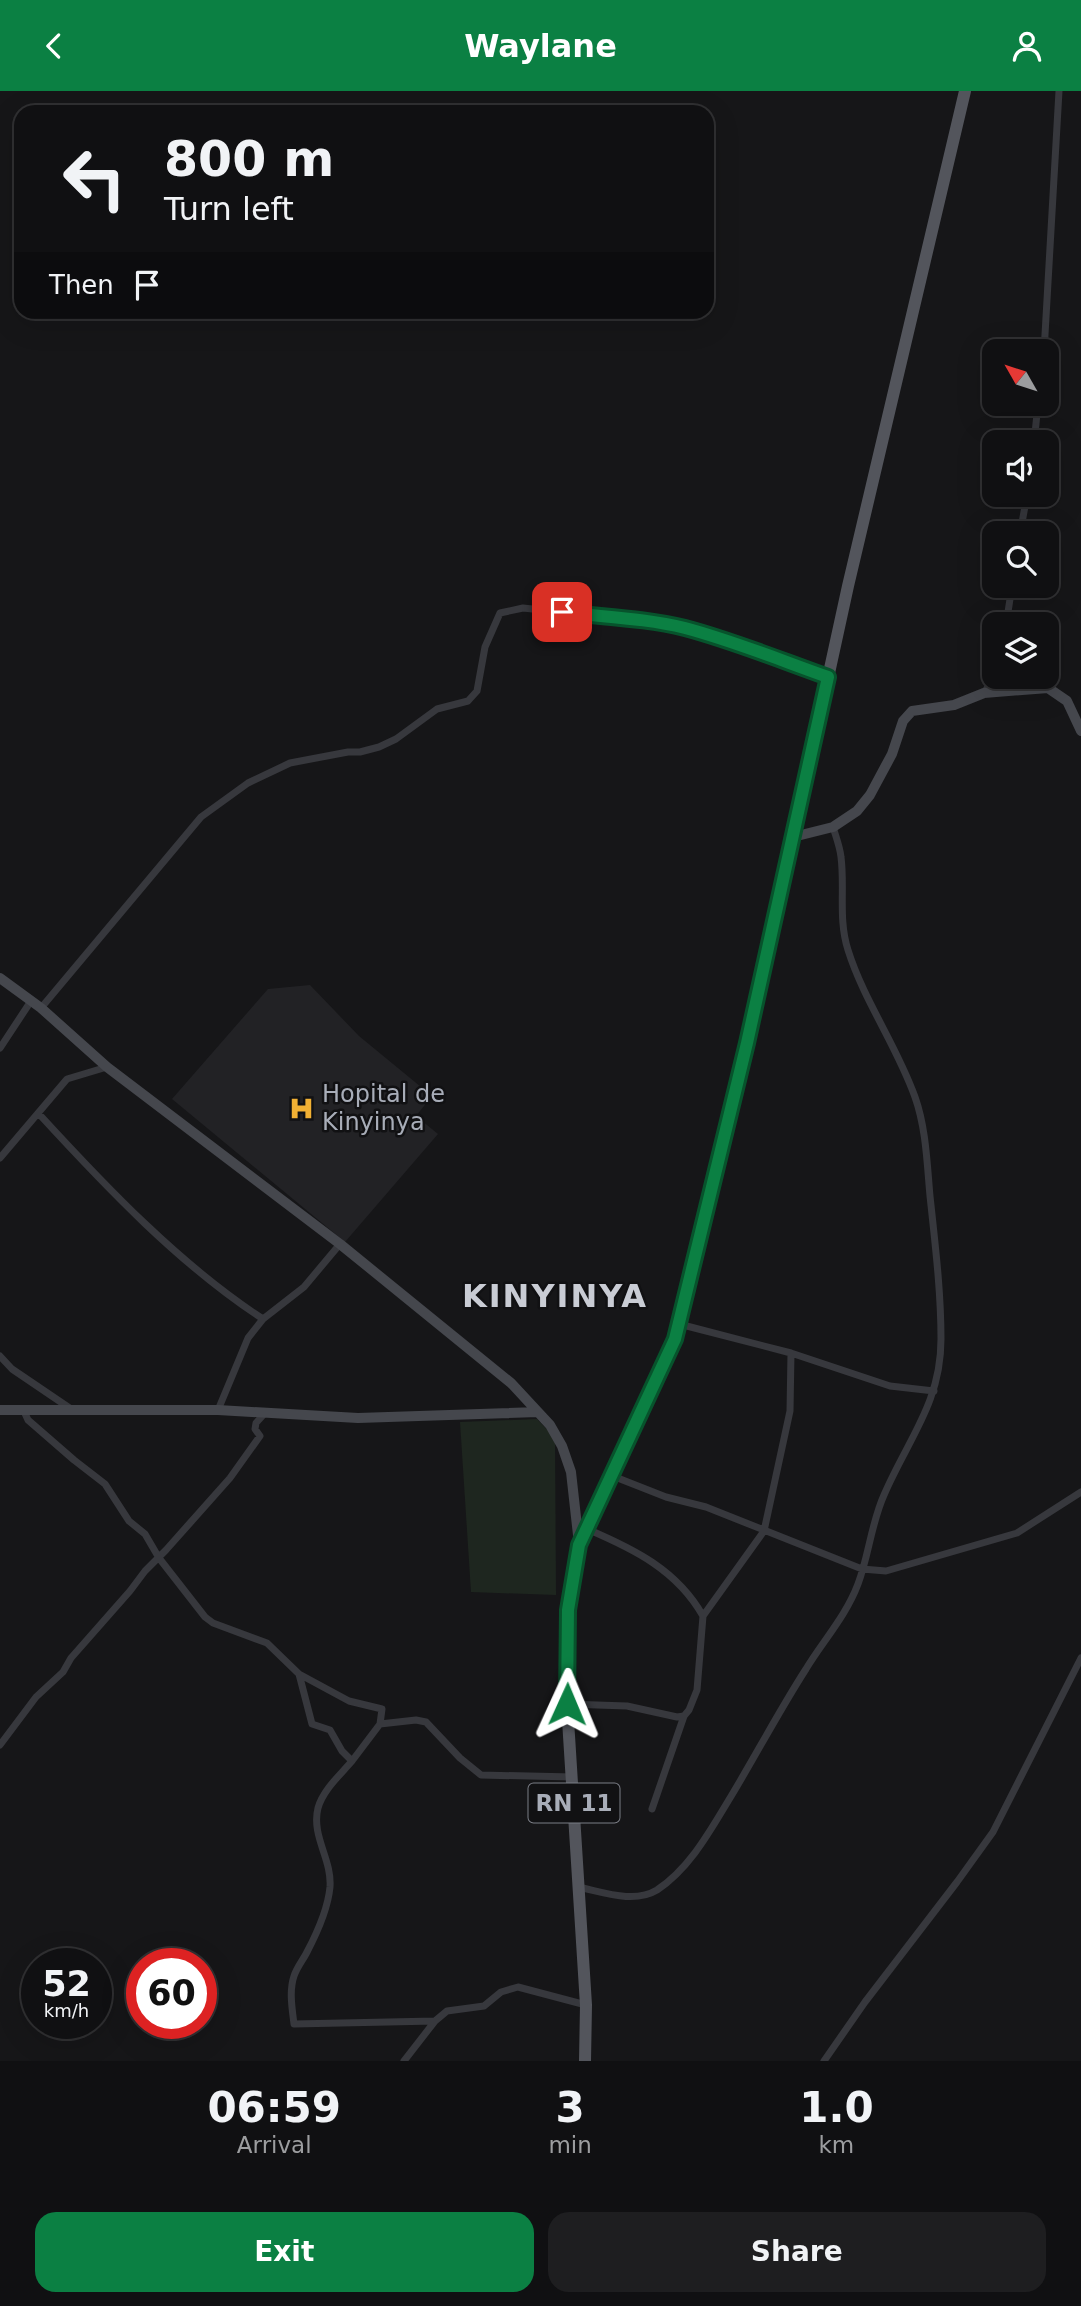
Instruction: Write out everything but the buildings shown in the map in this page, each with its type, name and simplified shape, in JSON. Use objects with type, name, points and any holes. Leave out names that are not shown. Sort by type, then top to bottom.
[{"type":"main road","name":"RN 11","points":[[585,2061],[586,2005],[567,1704],[568,1610],[579,1545],[610,1475],[660,1375],[679,1324],[720,1157],[828,677],[965,91]]},
{"type":"main road","points":[[793,837],[832,827],[857,811],[870,795],[892,754],[904,721],[909,713],[917,709],[954,705],[984,693],[1048,688],[1067,701],[1081,731]]},
{"type":"main road","points":[[0,978],[36,1005],[107,1067],[341,1244],[511,1383],[557,1436],[571,1472],[579,1545]]},
{"type":"main road","points":[[0,1410],[218,1410],[358,1418],[538,1412]]},
{"type":"street","points":[[1045,339],[1059,91]]},
{"type":"street","points":[[0,1048],[201,817],[248,783],[290,763],[379,747],[396,739],[437,709],[468,701],[477,691],[485,647],[500,613],[523,608],[683,628],[828,677]]},
{"type":"street","points":[[984,693],[986,689]]},
{"type":"street","points":[[578,1887],[644,1897],[658,1889],[691,1859],[858,1584],[872,1524],[934,1391],[941,1343],[940,1296],[925,1143],[916,1100],[897,1050],[861,982],[847,948],[840,903],[841,856],[832,827]]},
{"type":"street","points":[[0,1158],[67,1079],[107,1067]]},
{"type":"street","points":[[39,1114],[70,1149],[177,1253],[224,1294],[263,1319]]},
{"type":"street","points":[[218,1410],[248,1338],[263,1319],[304,1287],[341,1244]]},
{"type":"street","points":[[679,1324],[791,1353],[890,1386],[934,1391]]},
{"type":"street","points":[[652,1809],[684,1716],[696,1690],[704,1616],[764,1531],[790,1411],[791,1353]]},
{"type":"street","points":[[0,1356],[12,1369],[71,1409]]},
{"type":"street","points":[[23,1409],[28,1420],[105,1484],[129,1521],[145,1534],[159,1558],[212,1623],[267,1643],[299,1674],[349,1701],[382,1709],[380,1724],[324,1794],[318,1810],[316,1828],[329,1867],[330,1885],[319,1924],[294,1975],[291,1991],[294,2024],[435,2021]]},
{"type":"street","points":[[0,1745],[36,1697],[63,1672],[145,1571],[230,1478],[260,1436],[255,1429],[256,1423],[265,1413]]},
{"type":"street","points":[[610,1475],[666,1497],[706,1507],[862,1569],[886,1571],[1017,1533],[1081,1492]]},
{"type":"street","points":[[587,1529],[636,1550],[660,1567],[692,1596],[704,1616]]},
{"type":"street","points":[[824,2061],[993,1832],[1081,1658]]},
{"type":"street","points":[[299,1674],[312,1724],[330,1730],[342,1751],[352,1761]]},
{"type":"street","points":[[567,1704],[627,1706],[677,1717],[684,1716]]},
{"type":"street","points":[[380,1724],[416,1720],[426,1722],[460,1758],[481,1775],[573,1777]]},
{"type":"street","points":[[404,2061],[435,2021],[447,2011],[484,2006],[501,1992],[518,1987],[586,2005]]},
{"type":"shaded area","name":"Hopital de Kinyinya","points":[[310,985],[359,1036],[432,1096],[416,1116],[438,1134],[345,1242],[172,1099],[268,989]]},
{"type":"shaded area","points":[[537,1419],[555,1438],[556,1595],[471,1592],[460,1422]]},
{"type":"place","name":"Hopital de Kinyinya","points":[[302,1108]]},
{"type":"district","name":"KINYINYA","points":[[555,1296]]},
{"type":"route","points":[[562,612],[683,628],[828,677],[747,1043],[675,1339],[579,1545],[568,1610],[567,1704]]}]
